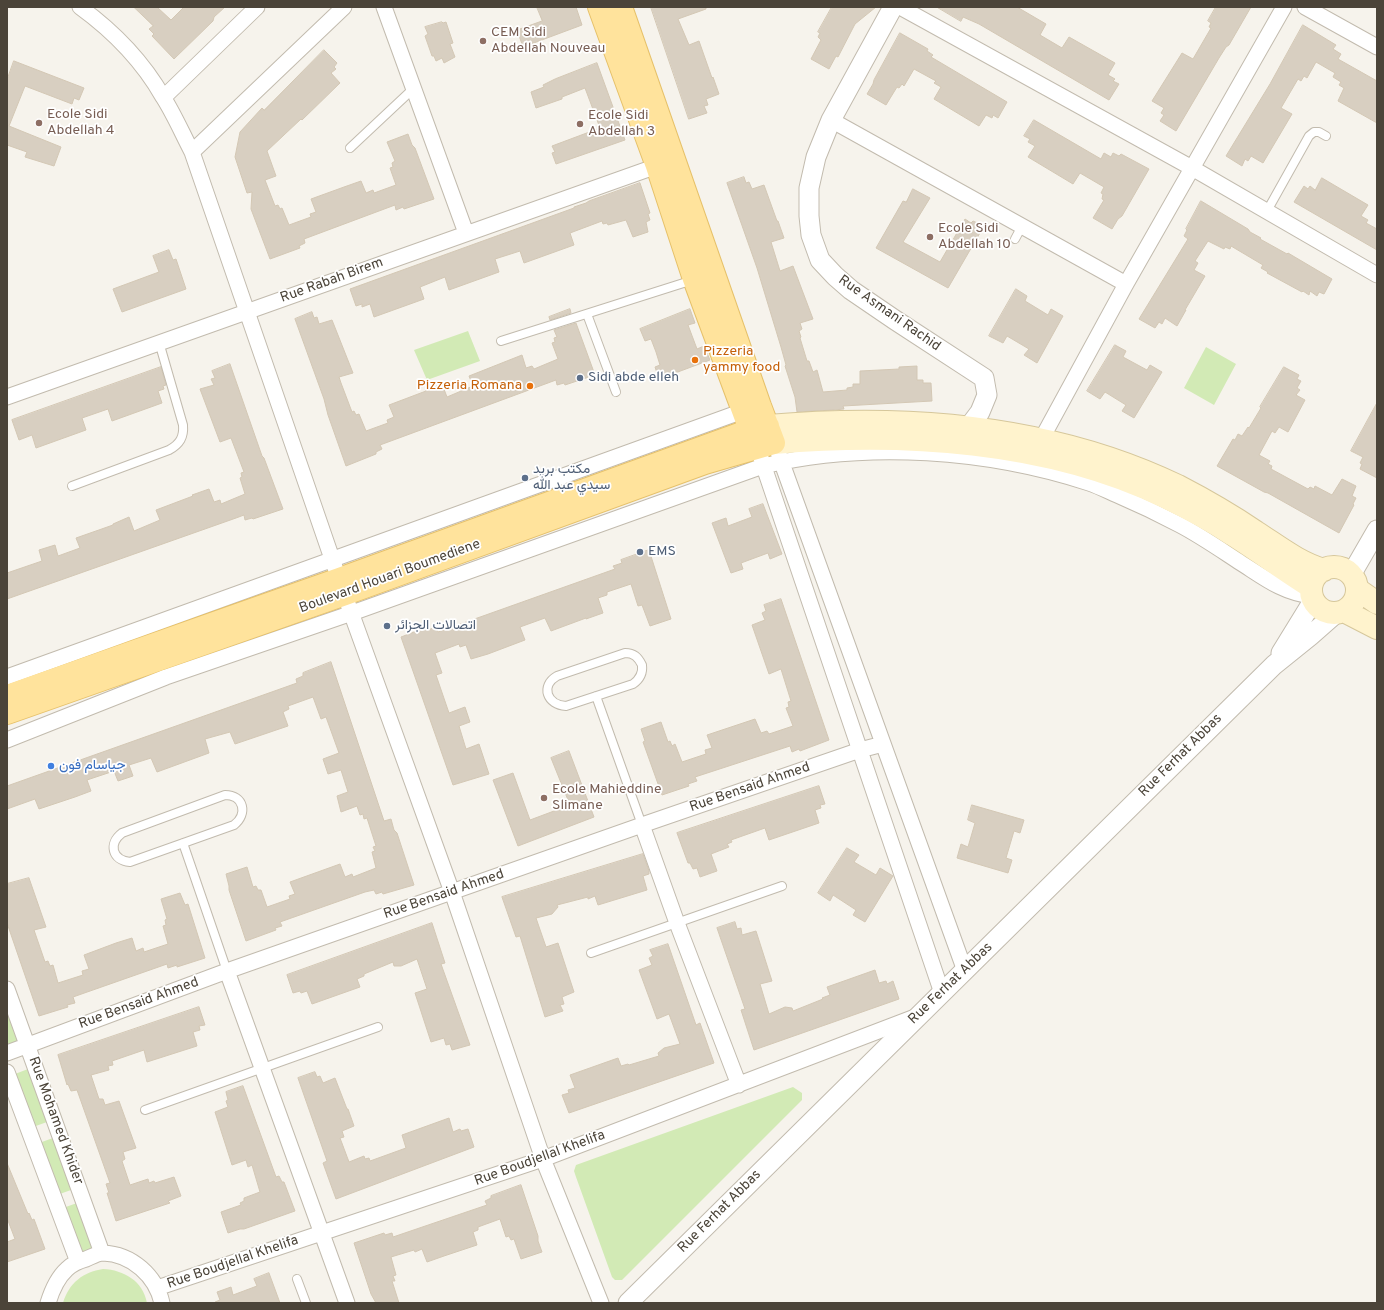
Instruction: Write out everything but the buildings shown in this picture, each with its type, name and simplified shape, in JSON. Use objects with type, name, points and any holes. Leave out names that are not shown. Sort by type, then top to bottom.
[{"type":"main road","points":[[599,7],[657,166],[694,279],[762,441]]},
{"type":"main road","points":[[621,7],[762,441]]},
{"type":"main road","points":[[762,441],[808,423],[882,421],[968,428],[1041,440],[1120,462],[1171,483],[1220,509],[1301,561],[1324,570]]},
{"type":"main road","points":[[762,441],[851,438],[927,440],[1003,449],[1065,462],[1112,476],[1164,497],[1232,534],[1312,595],[1317,607],[1328,613],[1340,612],[1351,606],[1356,598],[1354,582]]},
{"type":"main road","name":"Boulevard Houari Boumediene","points":[[7,696],[342,587],[762,441]]},
{"type":"main road","points":[[1312,595],[1316,577],[1324,570],[1339,568],[1345,571],[1354,582],[1377,603]]},
{"type":"main road","name":"Boulevard Houari Boumediene","points":[[7,714],[342,587]]},
{"type":"main road","points":[[1340,612],[1377,628]]},
{"type":"street","points":[[80,7],[96,18],[121,42],[140,64],[164,97],[192,152],[342,587],[452,892],[543,1159],[601,1303]]},
{"type":"street","points":[[164,97],[257,7]]},
{"type":"street","points":[[192,152],[344,7]]},
{"type":"street","points":[[384,7],[466,233]]},
{"type":"street","name":"Rue Asmani Rachid","points":[[893,7],[831,120],[816,157],[809,188],[811,235],[820,260],[851,290],[984,378],[987,395],[980,412],[968,428]]},
{"type":"street","points":[[900,7],[1192,168],[1377,275]]},
{"type":"street","points":[[1041,440],[1126,284],[1284,7]]},
{"type":"street","points":[[1305,7],[1377,47]]},
{"type":"street","points":[[831,120],[1126,284]]},
{"type":"street","name":"Rue Rabah Birem","points":[[7,397],[657,166]]},
{"type":"street","points":[[7,676],[342,587],[762,441]]},
{"type":"street","points":[[762,441],[883,744],[965,971]]},
{"type":"street","points":[[762,441],[860,750],[942,993]]},
{"type":"street","points":[[1354,582],[1377,530]]},
{"type":"street","points":[[7,740],[166,677],[342,587]]},
{"type":"street","name":"Rue Ferhat Abbas","points":[[1274,665],[1312,595]]},
{"type":"street","name":"Rue Ferhat Abbas","points":[[628,1303],[1274,665],[1340,612]]},
{"type":"street","name":"Rue Bensaid Ahmed","points":[[7,1053],[227,971],[642,825],[860,750],[883,744]]},
{"type":"street","points":[[642,825],[677,923],[739,1085]]},
{"type":"street","points":[[227,971],[347,1303]]},
{"type":"street","name":"Rue Mohamed Khider","points":[[7,989],[102,1253]]},
{"type":"street","name":"Rue Boudjellal Khelifa","points":[[157,1288],[543,1159],[917,1016]]},
{"type":"street","name":"Rue Mohamed Khider","points":[[7,1072],[78,1262]]},
{"type":"street","points":[[48,1303],[54,1284],[67,1269],[78,1262],[102,1253],[130,1260],[146,1272],[157,1288],[162,1303]]},
{"type":"lane","points":[[350,148],[414,88]]},
{"type":"lane","points":[[1267,212],[1309,136],[1314,132],[1319,132],[1326,136]]},
{"type":"lane","points":[[1015,239],[1022,226]]},
{"type":"lane","points":[[501,341],[694,279]]},
{"type":"lane","points":[[587,314],[616,392]]},
{"type":"lane","points":[[72,486],[169,450],[176,446],[181,440],[184,433],[183,425],[159,342]]},
{"type":"lane","points":[[625,653],[636,655],[642,665],[642,670],[638,680],[633,684],[596,696],[566,706],[560,706],[550,700],[547,689],[552,679],[557,676],[625,653]]},
{"type":"lane","points":[[596,696],[642,825]]},
{"type":"lane","points":[[225,795],[230,795],[239,800],[243,810],[242,816],[234,825],[183,843],[130,862],[119,858],[115,854],[113,848],[114,842],[122,833],[225,795]]},
{"type":"lane","points":[[183,843],[227,971]]},
{"type":"lane","points":[[591,953],[782,886]]},
{"type":"lane","points":[[145,1110],[378,1028]]},
{"type":"lane","points":[[297,1279],[306,1303]]},
{"type":"green space","points":[[468,331],[480,361],[427,380],[414,350]]},
{"type":"green space","points":[[1206,347],[1236,364],[1214,405],[1184,388]]},
{"type":"green space","points":[[7,1009],[21,1048],[7,1053]]},
{"type":"green space","points":[[28,1069],[47,1122],[33,1127],[15,1074]]},
{"type":"green space","points":[[793,1087],[802,1093],[802,1100],[622,1280],[615,1280],[612,1277],[576,1177],[574,1171],[576,1165]]},
{"type":"green space","points":[[53,1138],[71,1190],[57,1195],[39,1143]]},
{"type":"green space","points":[[77,1203],[95,1256],[81,1261],[63,1208]]},
{"type":"green space","points":[[103,1269],[125,1274],[131,1278],[137,1283],[145,1295],[147,1303],[63,1303],[73,1284],[89,1273]]},
{"type":"place","name":"CEM Sidi Abdellah Nouveau","points":[[483,41]]},
{"type":"place","name":"Ecole Sidi Abdellah 4","points":[[39,123]]},
{"type":"place","name":"Ecole Sidi Abdellah 3","points":[[580,124]]},
{"type":"place","name":"Ecole Sidi Abdellah 10","points":[[930,237]]},
{"type":"place","name":"Pizzeria yammy food","points":[[695,360]]},
{"type":"place","name":"Sidi abde elleh","points":[[580,378]]},
{"type":"place","name":"Pizzeria Romana","points":[[530,386]]},
{"type":"place","name":"مكتب بريد سيدي عبد الله","points":[[525,478]]},
{"type":"place","name":"EMS","points":[[640,552]]},
{"type":"place","name":"اتصالات الجزائر","points":[[387,626]]},
{"type":"place","name":"جياسام فون","points":[[51,766]]},
{"type":"place","name":"Ecole Mahieddine Slimane","points":[[544,798]]}]
